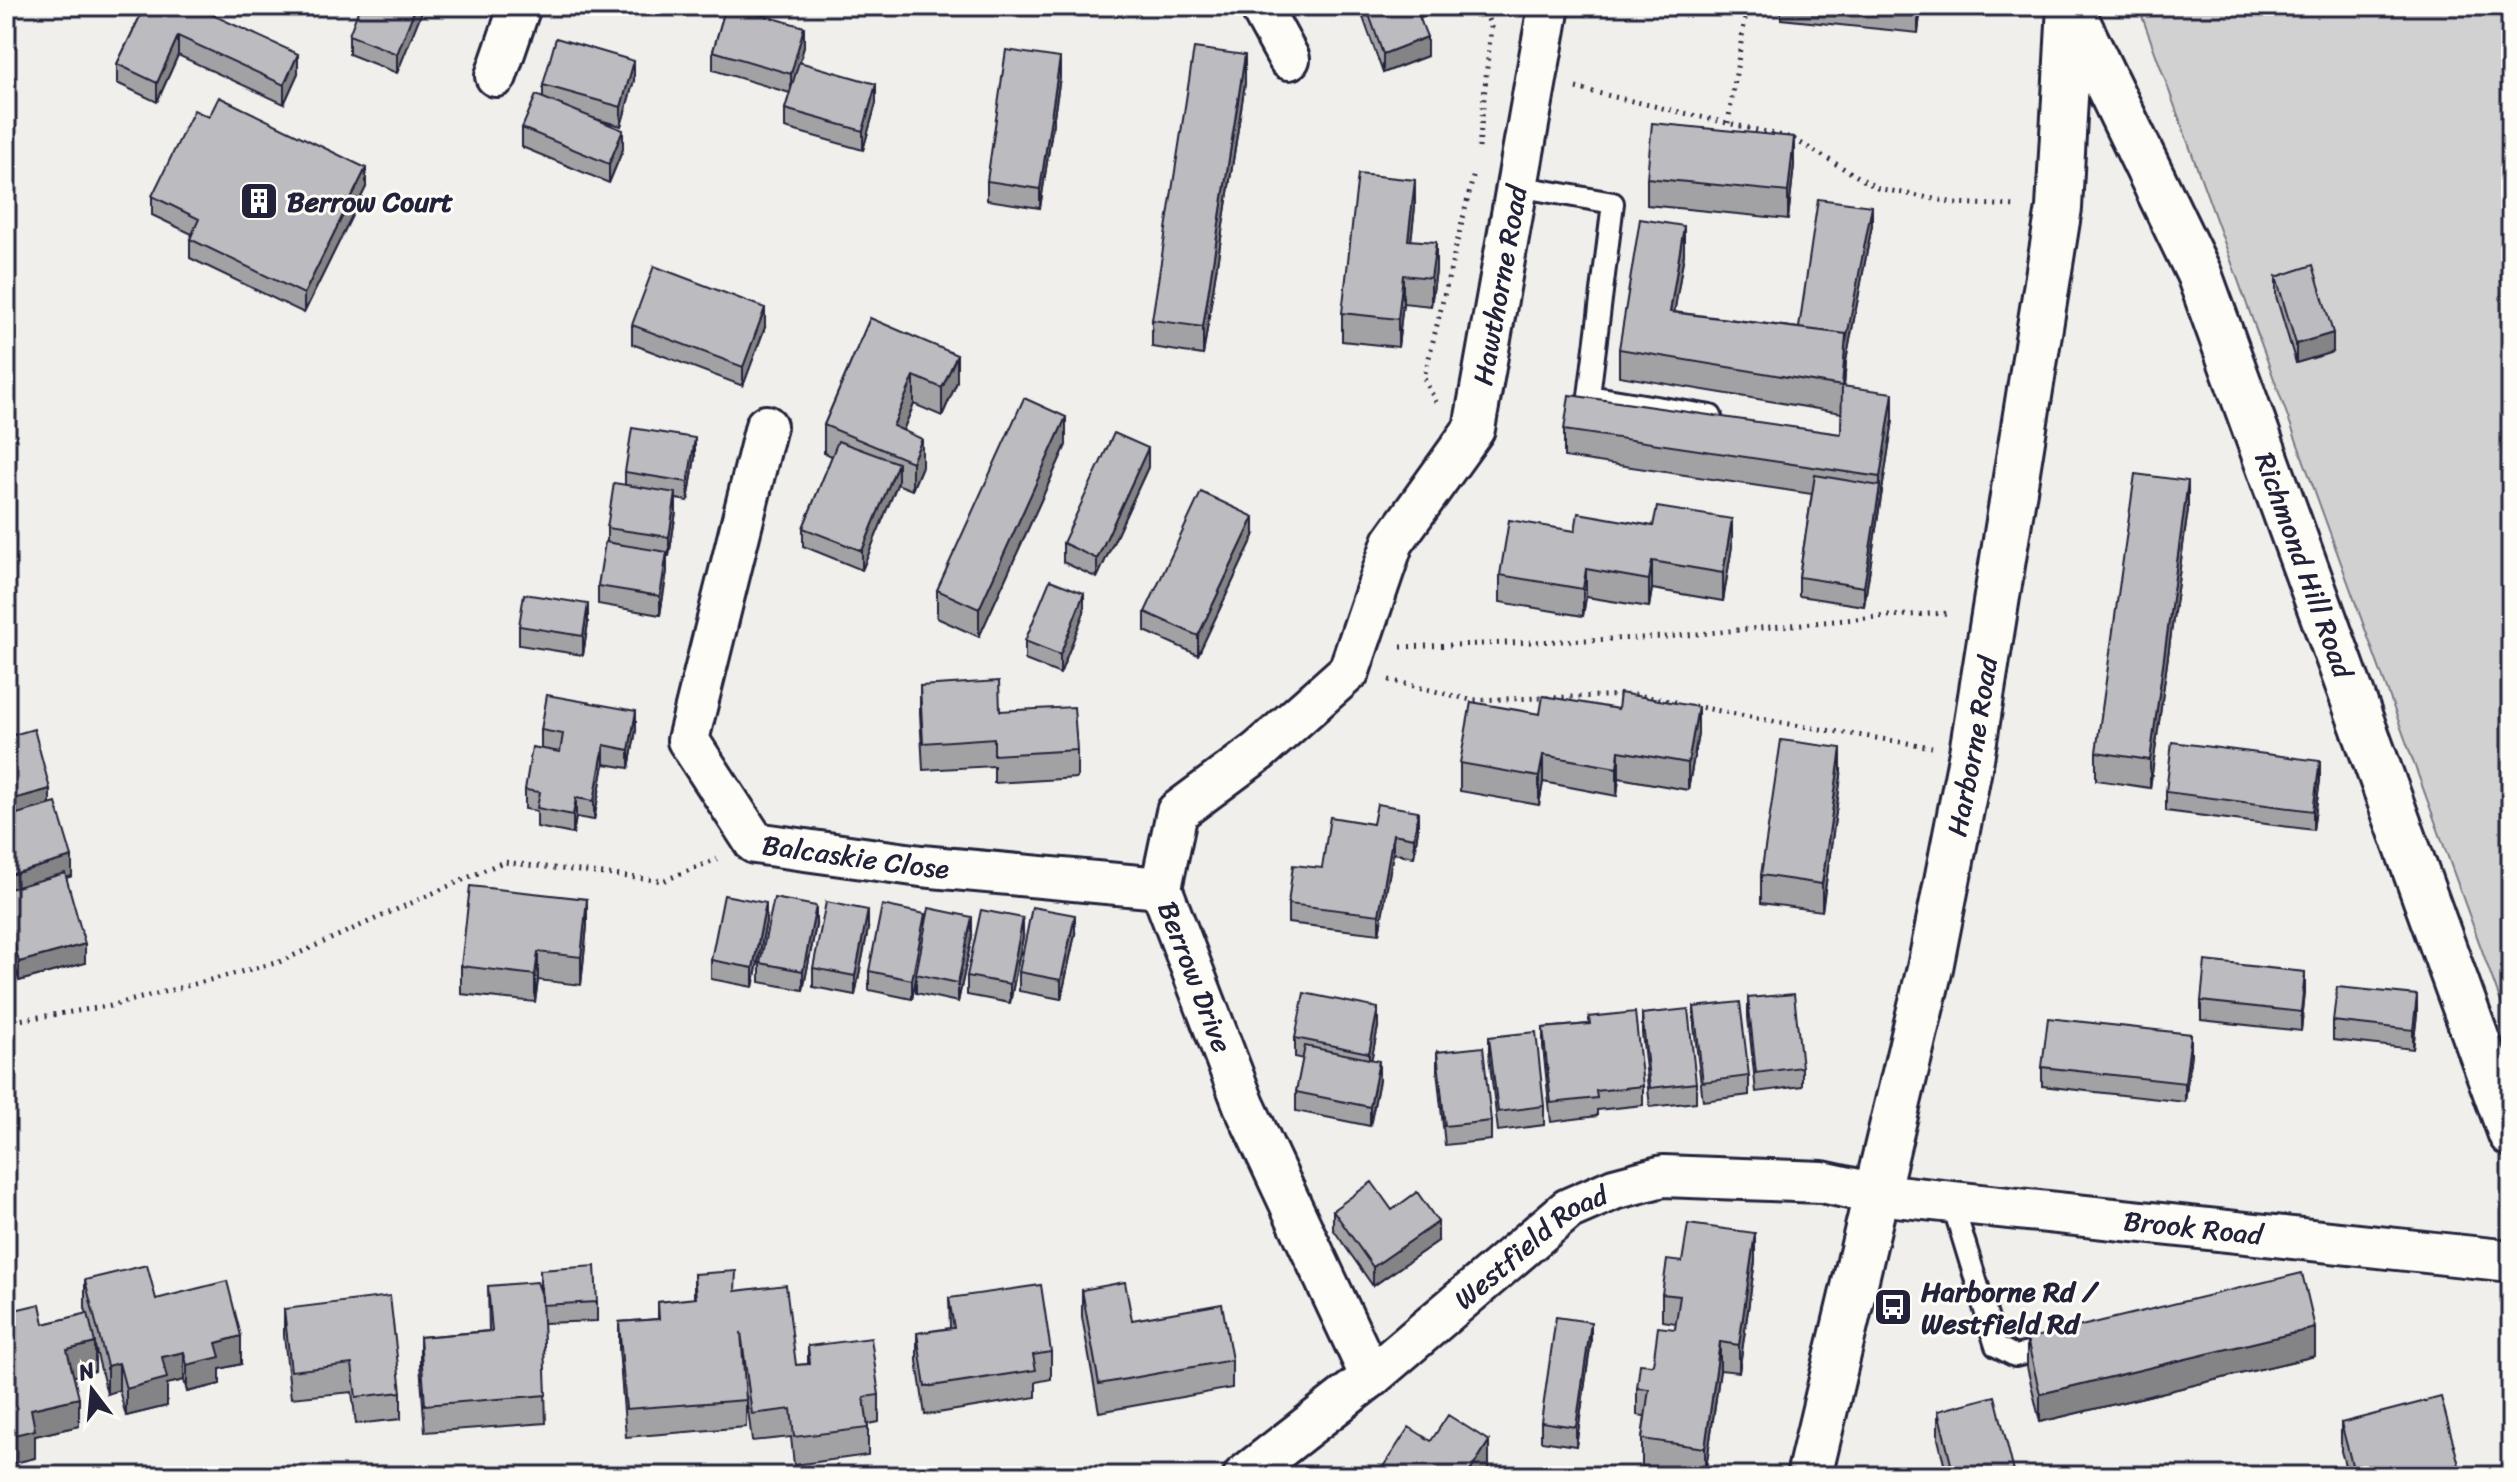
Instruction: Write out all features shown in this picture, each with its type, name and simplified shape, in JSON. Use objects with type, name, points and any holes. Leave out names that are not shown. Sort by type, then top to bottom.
[{"type":"main road","name":"Harborne Road","points":[[1809,1476],[1930,968],[1972,753],[2059,208],[2070,6]]},
{"type":"main road","name":"Richmond Hill Road","points":[[2070,6],[2199,274],[2511,1134]]},
{"type":"street","points":[[496,76],[520,6]]},
{"type":"street","points":[[1260,6],[1289,59]]},
{"type":"street","name":"Hawthorne Road","points":[[1393,542],[1474,429],[1549,6]]},
{"type":"street","name":"Balcaskie Close","points":[[766,426],[688,740],[755,843],[921,866],[1161,888]]},
{"type":"street","name":"Berrow Drive","points":[[1371,1377],[1244,1105],[1161,888],[1177,812],[1259,751],[1349,671],[1393,542]]},
{"type":"street","name":"Westfield Road","points":[[1244,1476],[1371,1377],[1568,1209],[1614,1189],[1663,1176],[1822,1182],[1877,1194]]},
{"type":"street","name":"Brook Road","points":[[1877,1194],[2511,1261]]},
{"type":"lane","points":[[1517,186],[1613,203],[1589,396],[1728,418]]},
{"type":"lane","points":[[1952,1202],[1996,1346],[2015,1356],[2076,1343]]},
{"type":"path","points":[[1458,450],[1424,378],[1477,162],[1491,27],[1483,6]]},
{"type":"path","points":[[1728,124],[1747,6]]},
{"type":"path","points":[[1536,78],[1792,138],[1877,188],[1955,203],[2059,208]]},
{"type":"path","points":[[1391,647],[1666,637],[1887,616],[1995,610]]},
{"type":"path","points":[[1349,671],[1471,700],[1637,695],[1777,722],[1972,753]]},
{"type":"path","points":[[6,1022],[110,1006],[279,962],[503,862],[663,881],[755,843]]},
{"type":"shaded area","points":[[2141,6],[2511,6],[2511,1030],[2143,19]]},
{"type":"building","points":[[145,6],[193,6],[298,54],[284,85],[178,36],[157,83],[117,64]]},
{"type":"building","points":[[360,6],[416,6],[397,54],[349,35]]},
{"type":"building","points":[[726,6],[804,27],[791,74],[713,51]]},
{"type":"building","points":[[1366,6],[1415,6],[1427,37],[1383,54]]},
{"type":"building","points":[[1842,6],[1919,6],[1918,14]]},
{"type":"building","points":[[556,38],[634,61],[621,107],[543,85]]},
{"type":"building","points":[[1194,48],[1245,55],[1203,327],[1152,320]]},
{"type":"building","points":[[1006,50],[1060,58],[1040,189],[987,181]]},
{"type":"building","points":[[799,62],[876,84],[863,131],[785,109]]},
{"type":"building","points":[[536,95],[623,130],[609,164],[522,128]]},
{"type":"building","name":"Berrow Court","points":[[219,97],[366,168],[304,294],[190,239],[199,219],[152,196],[194,110],[209,117]]},
{"type":"building","points":[[1652,123],[1794,137],[1788,192],[1647,178]]},
{"type":"building","points":[[1358,174],[1415,180],[1408,240],[1436,242],[1431,278],[1403,275],[1398,319],[1342,313]]},
{"type":"building","points":[[1818,199],[1872,206],[1846,342],[1846,334],[1799,328]]},
{"type":"building","points":[[1640,219],[1684,226],[1670,312],[1846,334],[1842,386],[1619,349]]},
{"type":"building","points":[[2313,265],[2333,333],[2296,344],[2276,277]]},
{"type":"building","points":[[654,266],[765,308],[743,367],[632,325]]},
{"type":"building","points":[[870,318],[957,355],[942,388],[914,376],[893,426],[922,439],[912,462],[824,425]]},
{"type":"building","points":[[1842,386],[1893,393],[1880,477],[1564,430],[1569,395],[1841,434]]},
{"type":"building","points":[[1024,398],[1066,417],[979,609],[937,590]]},
{"type":"building","points":[[632,428],[695,438],[688,482],[625,472]]},
{"type":"building","points":[[1114,433],[1148,448],[1097,559],[1063,543]]},
{"type":"building","points":[[838,441],[898,463],[862,551],[803,528]]},
{"type":"building","points":[[2135,474],[2188,481],[2150,760],[2096,752]]},
{"type":"building","points":[[1815,475],[1880,486],[1864,587],[1799,577]]},
{"type":"building","points":[[614,483],[676,493],[669,537],[607,528]]},
{"type":"building","points":[[1201,492],[1254,517],[1198,636],[1145,612]]},
{"type":"building","points":[[1657,507],[1732,519],[1723,573],[1652,561],[1649,580],[1586,569],[1583,589],[1500,575],[1509,520],[1575,531],[1578,513],[1653,526]]},
{"type":"building","points":[[605,542],[667,552],[660,596],[598,586]]},
{"type":"building","points":[[1050,580],[1084,593],[1060,655],[1025,641]]},
{"type":"building","points":[[524,594],[588,604],[583,636],[519,626]]},
{"type":"building","points":[[999,681],[1000,711],[1074,707],[1077,750],[994,755],[994,738],[923,743],[920,686]]},
{"type":"building","points":[[1620,693],[1698,707],[1688,763],[1619,751],[1617,768],[1543,755],[1539,777],[1460,763],[1471,702],[1540,714],[1543,696],[1618,709]]},
{"type":"building","points":[[547,695],[636,711],[629,750],[604,745],[594,801],[576,798],[573,815],[537,808],[540,792],[525,790],[532,747],[560,752],[563,734],[541,730]]},
{"type":"building","points":[[34,729],[50,789],[6,801],[6,737]]},
{"type":"building","points":[[1781,740],[1841,748],[1822,884],[1761,875]]},
{"type":"building","points":[[2172,742],[2320,761],[2313,811],[2166,792]]},
{"type":"building","points":[[56,803],[72,857],[6,876],[6,817]]},
{"type":"building","points":[[1377,804],[1418,811],[1414,838],[1393,834],[1379,915],[1288,904],[1293,865],[1322,868],[1330,817],[1373,824]]},
{"type":"building","points":[[65,873],[85,944],[19,962],[11,933],[6,934],[6,890]]},
{"type":"building","points":[[470,886],[587,899],[581,957],[538,952],[535,975],[461,966]]},
{"type":"building","points":[[724,895],[766,903],[753,968],[711,960]]},
{"type":"building","points":[[774,898],[816,906],[803,971],[760,963]]},
{"type":"building","points":[[826,902],[868,910],[855,976],[813,968]]},
{"type":"building","points":[[882,905],[925,914],[912,980],[869,971]]},
{"type":"building","points":[[1032,907],[1075,915],[1061,980],[1019,972]]},
{"type":"building","points":[[929,908],[972,917],[958,983],[916,974]]},
{"type":"building","points":[[981,910],[1023,918],[1010,984],[967,976]]},
{"type":"building","points":[[2205,961],[2305,972],[2301,1012],[2201,1001]]},
{"type":"building","points":[[2337,987],[2417,995],[2413,1030],[2333,1021]]},
{"type":"building","points":[[1304,993],[1378,1008],[1369,1053],[1295,1038]]},
{"type":"building","points":[[1794,994],[1802,1067],[1756,1073],[1748,998]]},
{"type":"building","points":[[1740,1002],[1749,1076],[1703,1082],[1694,1007]]},
{"type":"building","points":[[1688,1009],[1696,1083],[1650,1088],[1642,1014]]},
{"type":"building","points":[[1635,1012],[1643,1086],[1596,1091],[1597,1098],[1551,1103],[1543,1028],[1590,1024],[1589,1017]]},
{"type":"building","points":[[2048,1018],[2191,1034],[2185,1083],[2042,1067]]},
{"type":"building","points":[[1536,1032],[1544,1106],[1498,1112],[1489,1037]]},
{"type":"building","points":[[1305,1046],[1379,1061],[1370,1107],[1296,1092]]},
{"type":"building","points":[[1483,1047],[1491,1121],[1445,1126],[1437,1052]]},
{"type":"building","points":[[1372,1182],[1392,1210],[1417,1192],[1438,1222],[1373,1267],[1333,1210]]},
{"type":"building","points":[[1688,1224],[1755,1233],[1739,1345],[1720,1342],[1705,1448],[1642,1439],[1649,1389],[1637,1388],[1640,1364],[1653,1365],[1658,1327],[1675,1329],[1680,1296],[1662,1294],[1667,1260],[1682,1262]]},
{"type":"building","points":[[147,1265],[156,1299],[227,1281],[241,1336],[216,1343],[220,1357],[187,1365],[184,1352],[162,1357],[167,1378],[126,1389],[119,1363],[107,1366],[85,1280]]},
{"type":"building","points":[[595,1266],[597,1302],[542,1305],[540,1270]]},
{"type":"building","points":[[736,1271],[735,1291],[786,1285],[796,1365],[810,1364],[808,1346],[871,1338],[879,1395],[864,1397],[868,1428],[794,1437],[791,1409],[752,1414],[741,1332],[746,1400],[626,1409],[619,1322],[659,1319],[658,1302],[696,1298],[694,1274]]},
{"type":"building","points":[[2302,1273],[2315,1328],[2040,1394],[2027,1339]]},
{"type":"building","points":[[537,1282],[542,1296],[546,1395],[425,1405],[420,1337],[492,1331],[488,1286]]},
{"type":"building","points":[[1125,1282],[1132,1320],[1222,1304],[1232,1360],[1099,1384],[1082,1290]]},
{"type":"building","points":[[1041,1285],[1051,1352],[1033,1355],[1036,1370],[925,1387],[917,1333],[954,1328],[949,1298]]},
{"type":"building","points":[[390,1296],[401,1392],[356,1397],[352,1364],[291,1371],[284,1309]]},
{"type":"building","points":[[40,1304],[44,1324],[88,1313],[95,1343],[67,1350],[79,1398],[31,1409],[35,1430],[6,1437],[6,1312]]},
{"type":"building","points":[[1556,1317],[1591,1322],[1576,1427],[1541,1422]]},
{"type":"building","points":[[1995,1396],[2015,1476],[1954,1476],[1938,1411]]},
{"type":"building","points":[[2441,1397],[2462,1476],[2355,1476],[2341,1423]]},
{"type":"building","points":[[1448,1415],[1489,1441],[1467,1476],[1377,1476],[1409,1427],[1431,1441]]},
{"type":"place","name":"Berrow Court","points":[[259,201]]},
{"type":"place","name":"Harborne Rd / Westfield Rd","points":[[1893,1307]]}]
